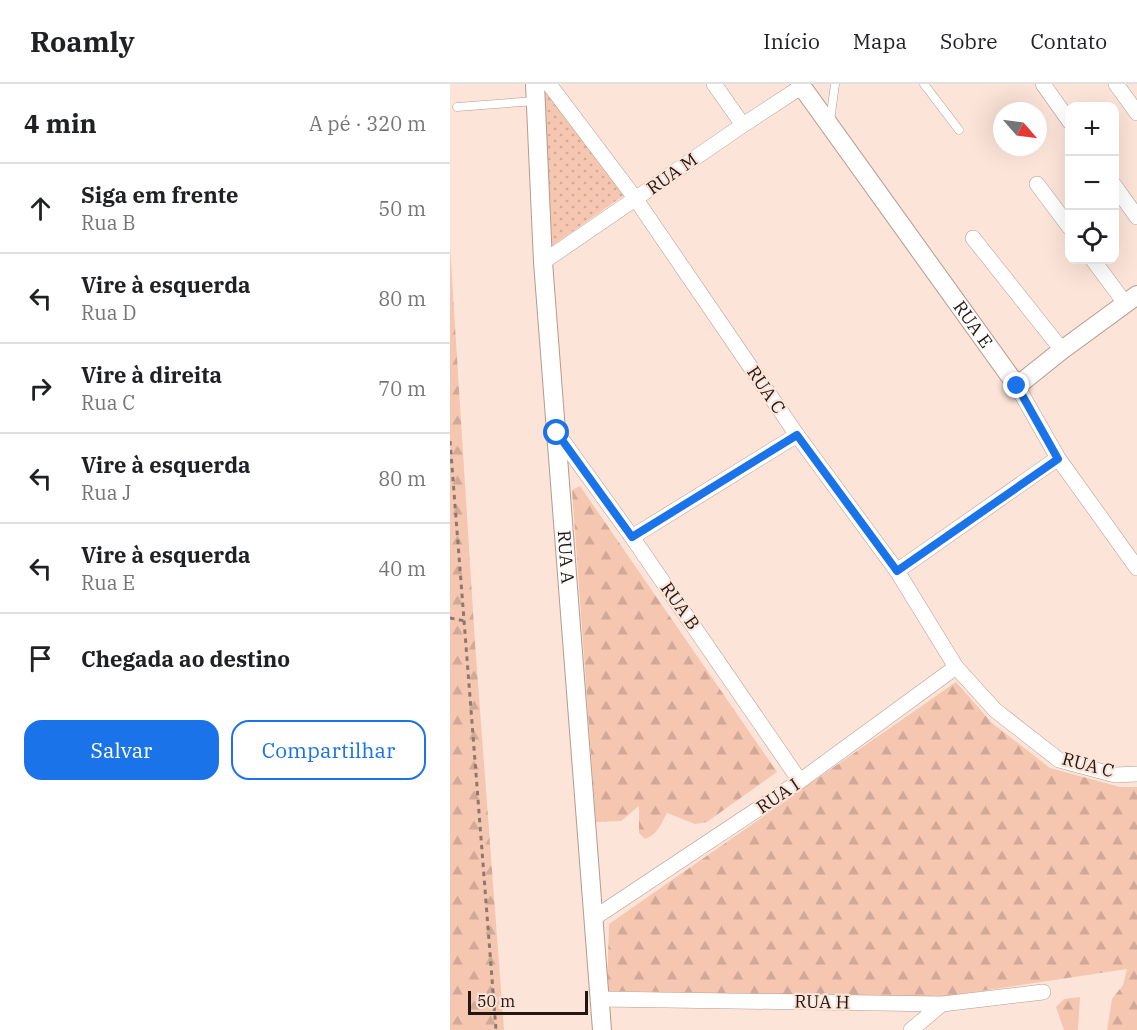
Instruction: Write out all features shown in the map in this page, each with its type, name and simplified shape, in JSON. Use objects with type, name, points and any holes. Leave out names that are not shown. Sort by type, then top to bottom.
[{"type":"street","name":"RUA C","points":[[549,84],[635,198],[797,435],[897,571],[956,668],[995,710],[1059,760],[1114,775],[1137,774]]},
{"type":"street","points":[[714,84],[743,125]]},
{"type":"street","points":[[1043,84],[1065,115]]},
{"type":"street","points":[[1116,84],[1137,113]]},
{"type":"street","name":"RUA M","points":[[543,262],[801,85]]},
{"type":"street","name":"RUA E","points":[[801,85],[1017,386],[1058,459],[1137,568]]},
{"type":"street","name":"RUA A","points":[[536,92],[543,262],[602,1030]]},
{"type":"street","points":[[1038,184],[1065,221]]},
{"type":"street","points":[[1119,193],[1137,218]]},
{"type":"street","points":[[973,238],[1062,350]]},
{"type":"street","points":[[1017,386],[1131,299],[1097,264]]},
{"type":"street","name":"RUA B","points":[[557,433],[632,537],[800,781]]},
{"type":"street","points":[[632,537],[797,435]]},
{"type":"street","points":[[897,571],[1058,459]]},
{"type":"street","name":"RUA I","points":[[594,918],[800,781],[956,668]]},
{"type":"street","name":"RUA H","points":[[600,999],[942,1004],[1043,992]]},
{"type":"street","points":[[911,1030],[942,1004]]},
{"type":"lane","points":[[829,125],[835,84]]},
{"type":"lane","points":[[924,84],[959,130]]},
{"type":"lane","points":[[457,107],[536,92]]},
{"type":"path","points":[[450,441],[496,1030]]},
{"type":"path","points":[[450,618],[465,621]]},
{"type":"green space","points":[[544,84],[627,193],[552,246]]},
{"type":"green space","points":[[450,246],[475,643],[504,1030],[450,1030]]},
{"type":"green space","points":[[580,486],[777,772],[707,822],[695,824],[667,813],[656,831],[645,839],[639,833],[639,806],[621,821],[596,822],[572,490]]},
{"type":"green space","points":[[956,682],[992,723],[1050,768],[1120,787],[1137,787],[1137,1030],[1107,1030],[1112,999],[1123,985],[1127,969],[941,997],[607,991],[609,924]]},
{"type":"green space","points":[[1080,997],[1078,1030],[1064,1030],[1056,1007],[1064,999]]},
{"type":"route","points":[[557,433],[632,537],[797,435],[897,571],[1058,459],[1017,386]]}]
